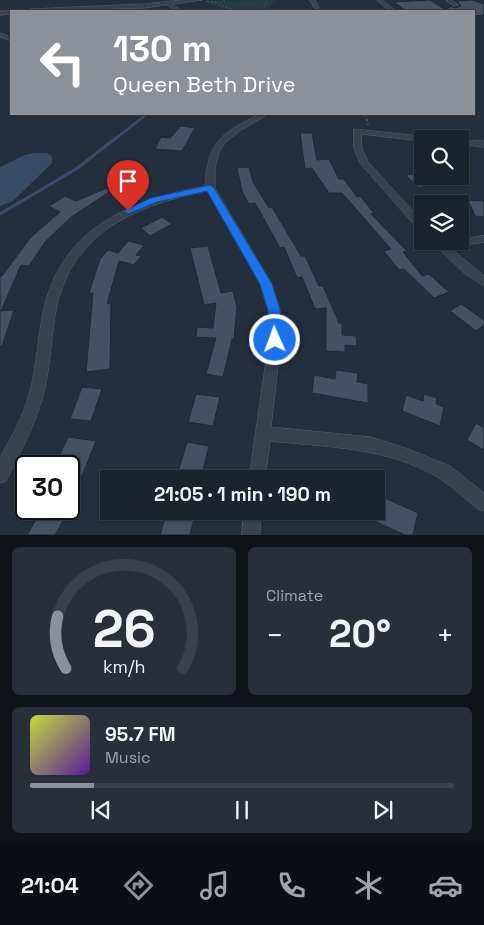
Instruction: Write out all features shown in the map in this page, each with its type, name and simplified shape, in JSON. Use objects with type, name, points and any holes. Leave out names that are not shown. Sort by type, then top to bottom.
[{"type":"street","points":[[50,10],[169,4],[198,0]]},
{"type":"street","points":[[312,0],[317,7]]},
{"type":"street","points":[[379,0],[392,10]]},
{"type":"street","points":[[448,0],[456,5]]},
{"type":"street","points":[[169,4],[178,10]]},
{"type":"street","points":[[258,470],[275,340],[274,310],[266,284],[210,188],[210,168],[214,152],[222,141],[238,128],[263,115]]},
{"type":"street","points":[[414,137],[357,131],[358,148],[364,163],[414,218]]},
{"type":"street","points":[[469,143],[484,144]]},
{"type":"street","points":[[0,475],[34,402],[54,295],[66,263],[82,244],[118,216],[154,200],[210,188]]},
{"type":"street","points":[[469,241],[484,239]]},
{"type":"street","points":[[444,250],[484,282]]},
{"type":"street","points":[[263,433],[371,444],[444,472],[484,503]]},
{"type":"street","points":[[251,535],[252,520]]},
{"type":"path","points":[[206,0],[234,10]]},
{"type":"path","points":[[218,3],[225,0]]},
{"type":"green space","points":[[274,0],[269,10],[225,10],[204,1]]},
{"type":"water","points":[[47,153],[52,157],[52,163],[13,201],[0,206],[0,167],[25,155]]},
{"type":"building","points":[[430,0],[446,10],[405,10],[394,2]]},
{"type":"building","points":[[472,0],[484,4],[484,15],[475,16],[475,10],[446,10],[451,6],[454,8],[461,6],[457,1]]},
{"type":"building","points":[[181,126],[195,128],[182,151],[155,149],[161,137],[170,138]]},
{"type":"building","points":[[300,133],[312,133],[317,160],[329,159],[339,179],[344,179],[357,197],[360,196],[374,213],[371,214],[407,251],[403,252],[422,276],[429,274],[449,292],[434,298],[404,269],[399,270],[384,251],[391,249],[342,193],[329,193],[312,168],[305,169]]},
{"type":"building","points":[[249,167],[253,182],[269,208],[272,207],[301,256],[305,256],[319,286],[323,286],[339,323],[342,323],[342,335],[356,336],[357,346],[345,345],[345,352],[326,351],[326,308],[315,309],[302,277],[297,278],[284,247],[280,248],[255,203],[249,204],[242,191],[237,168]]},
{"type":"building","points":[[414,174],[414,184],[406,175]]},
{"type":"building","points":[[415,185],[431,186],[418,188]]},
{"type":"building","points":[[107,188],[109,192],[70,218],[46,241],[29,266],[21,265],[1,311],[14,310],[2,346],[0,346],[0,276],[2,276],[30,238],[60,212],[49,206],[65,196],[76,201]]},
{"type":"building","points":[[469,200],[484,201],[484,217],[475,216]]},
{"type":"building","points":[[162,217],[172,224],[150,236],[141,228]]},
{"type":"building","points":[[128,241],[144,245],[136,255],[141,256],[134,265],[119,261],[107,304],[111,303],[110,369],[86,372],[93,293],[89,293],[100,259],[108,250],[118,253]]},
{"type":"building","points":[[208,246],[221,293],[233,291],[237,307],[234,339],[232,339],[223,377],[206,374],[216,338],[196,337],[197,327],[213,328],[216,303],[204,305],[190,248]]},
{"type":"building","points":[[461,304],[484,320],[484,325],[476,331],[450,311]]},
{"type":"building","points":[[336,370],[358,373],[357,382],[368,384],[368,403],[312,393],[314,375],[335,379]]},
{"type":"building","points":[[82,387],[102,389],[91,421],[70,419]]},
{"type":"building","points":[[196,394],[220,397],[213,426],[188,422]]},
{"type":"building","points":[[424,394],[437,398],[436,404],[444,407],[440,426],[402,411],[406,395],[423,401]]},
{"type":"building","points":[[476,423],[484,428],[484,450],[467,440]]},
{"type":"building","points":[[68,437],[96,441],[80,481],[80,455],[60,455]]},
{"type":"building","points":[[187,442],[209,446],[203,470],[179,470]]},
{"type":"building","points":[[385,498],[418,513],[413,535],[405,535],[372,520],[385,520]]},
{"type":"building","points":[[36,520],[63,520],[55,535],[27,535]]},
{"type":"building","points":[[164,520],[194,520],[190,535],[160,535]]},
{"type":"waterway","points":[[115,139],[146,115]]},
{"type":"waterway","points":[[0,214],[76,169],[116,138]]},
{"type":"route","points":[[128,211],[154,200],[182,192],[210,188],[266,284],[274,310],[275,340]]}]
